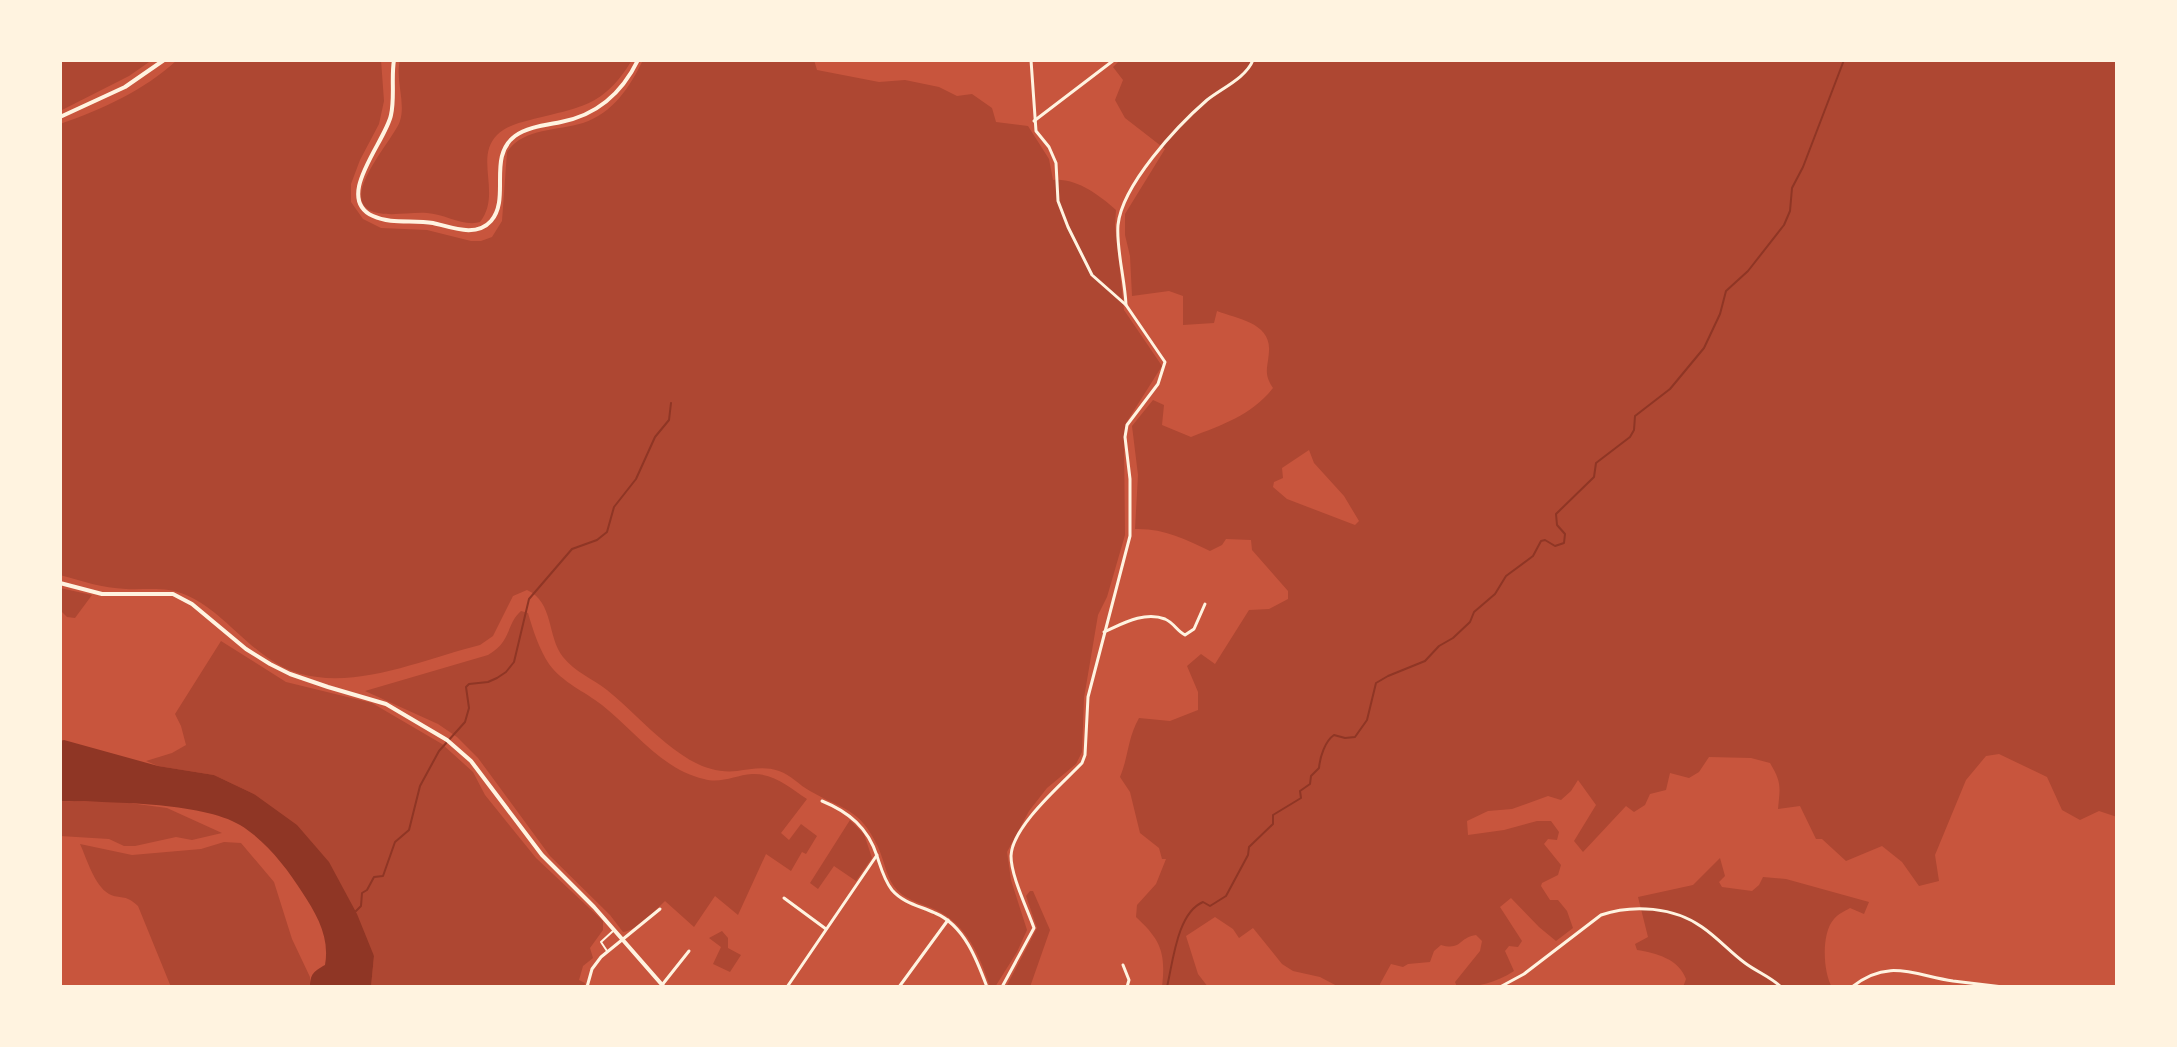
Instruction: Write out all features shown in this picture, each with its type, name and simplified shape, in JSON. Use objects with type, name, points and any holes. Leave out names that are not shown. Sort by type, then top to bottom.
[{"type":"street","points":[[60,117],[125,87],[164,60]]},
{"type":"street","points":[[394,60],[391,117],[361,179],[357,191],[359,201],[371,216],[381,219],[431,222],[474,230],[486,226],[498,209],[500,168],[507,143],[522,132],[585,115],[609,101],[632,73],[638,60]]},
{"type":"street","points":[[1002,987],[1034,928],[1011,853],[1041,802],[1082,763],[1087,743],[1088,697],[1130,536],[1127,425],[1158,384],[1165,362],[1126,305],[1092,275],[1068,227],[1058,201],[1056,163],[1049,147],[1036,131],[1031,60]]},
{"type":"street","points":[[1034,121],[1114,60]]},
{"type":"street","points":[[1126,305],[1117,228],[1120,212],[1177,126],[1249,70],[1253,60]]},
{"type":"street","points":[[60,583],[104,594],[173,594],[192,604],[246,649],[270,664],[328,687],[386,704],[449,742],[471,761],[542,855],[663,986],[689,951]]},
{"type":"street","points":[[1104,632],[1126,622],[1153,616],[1170,622],[1185,635],[1194,629],[1205,604]]},
{"type":"street","points":[[822,801],[855,820],[866,833],[888,884],[898,897],[948,920],[975,955],[987,987]]},
{"type":"street","points":[[787,987],[877,855]]},
{"type":"street","points":[[784,898],[826,930]]},
{"type":"street","points":[[587,987],[595,963],[660,909]]},
{"type":"street","points":[[1500,987],[1524,974],[1601,915],[1640,909],[1670,912],[1699,924],[1746,964],[1781,987]]},
{"type":"street","points":[[899,987],[948,920]]},
{"type":"street","points":[[1123,965],[1129,980],[1127,987]]},
{"type":"street","points":[[1852,987],[1872,974],[1900,970],[1916,971],[1950,981],[2003,987]]},
{"type":"lane","points":[[607,951],[601,942],[614,930]]},
{"type":"shaded area","points":[[60,60],[152,60],[129,76],[60,111]]},
{"type":"shaded area","points":[[177,60],[381,60],[384,101],[379,124],[351,184],[351,202],[363,219],[381,228],[427,230],[471,241],[492,237],[502,221],[507,152],[531,134],[583,123],[603,113],[626,89],[643,60],[814,60],[817,70],[879,82],[905,80],[939,87],[957,96],[972,94],[992,108],[996,122],[1028,126],[1049,159],[1053,180],[1079,185],[1116,210],[1124,310],[1162,366],[1126,423],[1125,535],[1107,597],[1098,615],[1084,698],[1082,752],[1076,764],[1047,788],[1029,811],[1007,852],[1011,880],[1027,930],[995,987],[990,987],[977,953],[956,924],[947,916],[898,891],[888,876],[871,834],[857,817],[774,769],[717,770],[682,755],[607,690],[563,657],[542,603],[527,590],[513,596],[493,636],[480,645],[401,668],[345,678],[318,677],[292,671],[268,658],[208,608],[179,592],[109,587],[60,575],[60,124],[122,98],[151,81]]},
{"type":"shaded area","points":[[400,60],[632,60],[611,88],[600,97],[576,108],[517,124],[497,135],[488,154],[489,200],[480,222],[474,223],[427,213],[378,213],[365,207],[361,198],[363,185],[402,114]]},
{"type":"shaded area","points":[[1120,60],[2117,60],[2117,817],[2099,811],[2080,820],[2062,810],[2047,777],[1999,754],[1986,756],[1966,780],[1935,855],[1939,881],[1919,886],[1902,862],[1882,846],[1846,861],[1822,839],[1816,839],[1800,806],[1778,809],[1779,785],[1770,763],[1751,758],[1709,757],[1699,772],[1689,778],[1670,773],[1666,790],[1650,794],[1645,805],[1634,812],[1626,806],[1583,852],[1574,841],[1596,805],[1578,780],[1561,800],[1548,796],[1512,809],[1488,811],[1467,821],[1468,835],[1537,821],[1551,821],[1559,832],[1557,840],[1548,839],[1544,844],[1561,865],[1558,875],[1541,886],[1550,900],[1558,900],[1567,911],[1573,928],[1556,941],[1511,898],[1500,907],[1522,941],[1518,947],[1509,946],[1505,951],[1514,971],[1500,979],[1457,987],[1455,982],[1480,951],[1482,941],[1476,935],[1457,945],[1441,945],[1434,951],[1430,962],[1403,967],[1391,964],[1380,987],[1339,987],[1282,964],[1253,928],[1239,938],[1233,929],[1215,917],[1186,936],[1198,974],[1208,987],[1162,987],[1160,948],[1136,917],[1137,905],[1156,884],[1166,859],[1162,859],[1159,848],[1140,833],[1130,792],[1120,777],[1132,733],[1139,718],[1170,721],[1198,710],[1198,692],[1187,666],[1201,654],[1215,664],[1249,610],[1269,609],[1288,599],[1288,591],[1252,550],[1251,540],[1226,539],[1210,551],[1164,532],[1135,529],[1138,475],[1132,426],[1153,400],[1164,405],[1162,425],[1191,437],[1246,412],[1273,388],[1267,374],[1268,342],[1259,328],[1217,311],[1214,323],[1183,325],[1183,296],[1169,291],[1132,296],[1125,214],[1165,149],[1125,118],[1115,100],[1123,80],[1113,67]],"holes":[[[1309,450],[1314,463],[1344,496],[1359,521],[1355,525],[1287,499],[1273,487],[1274,482],[1283,478],[1282,468]]]},
{"type":"shaded area","points":[[60,588],[92,595],[75,618],[67,617],[60,610]]},
{"type":"shaded area","points":[[521,611],[528,613],[539,646],[555,671],[602,705],[675,767],[710,780],[760,774],[781,782],[807,799],[781,833],[789,840],[801,824],[817,836],[806,854],[802,852],[791,871],[766,854],[738,915],[715,896],[694,927],[665,901],[640,924],[623,932],[610,915],[550,856],[478,758],[457,737],[438,724],[365,691],[488,655],[501,644]]},
{"type":"shaded area","points":[[221,641],[286,682],[372,703],[442,744],[473,772],[485,795],[536,858],[603,921],[603,930],[590,948],[593,958],[583,966],[579,980],[585,983],[584,987],[371,987],[374,956],[254,794],[214,775],[158,766],[146,761],[186,745],[175,714]]},
{"type":"shaded area","points":[[60,741],[158,766],[214,775],[254,794],[297,825],[329,862],[357,914],[374,956],[371,987],[310,987],[313,973],[325,965],[326,945],[321,927],[308,901],[282,864],[267,846],[240,825],[223,817],[178,808],[60,801]]},
{"type":"shaded area","points":[[60,801],[122,802],[167,808],[222,833],[192,840],[176,837],[135,846],[124,846],[109,839],[60,836]]},
{"type":"shaded area","points":[[850,820],[864,834],[872,858],[856,881],[834,866],[818,889],[810,883]]},
{"type":"shaded area","points":[[224,842],[241,843],[274,882],[292,939],[310,977],[310,987],[171,987],[138,906],[129,899],[113,896],[104,890],[95,878],[80,844],[132,855],[201,849]]},
{"type":"shaded area","points":[[1720,858],[1725,876],[1719,882],[1722,887],[1752,891],[1763,877],[1786,879],[1869,902],[1864,914],[1850,908],[1830,925],[1825,953],[1832,987],[1683,987],[1686,979],[1678,966],[1659,955],[1637,950],[1635,944],[1648,937],[1638,897],[1693,885]]},
{"type":"shaded area","points":[[1033,891],[1050,930],[1030,987],[1006,987],[1037,928],[1026,896]]},
{"type":"shaded area","points":[[722,931],[728,938],[728,948],[741,955],[730,972],[713,964],[721,947],[709,938]]},
{"type":"waterway","points":[[1167,987],[1178,939],[1187,916],[1203,902],[1210,906],[1226,896],[1248,855],[1249,847],[1273,824],[1273,815],[1301,798],[1300,791],[1310,784],[1311,776],[1319,768],[1320,759],[1331,738],[1334,735],[1355,737],[1367,720],[1376,683],[1425,661],[1439,646],[1453,638],[1470,622],[1474,612],[1495,594],[1506,576],[1533,556],[1541,541],[1555,546],[1564,543],[1565,534],[1557,525],[1556,514],[1594,477],[1596,463],[1630,437],[1635,416],[1670,389],[1704,348],[1720,314],[1726,291],[1748,271],[1784,225],[1790,211],[1792,188],[1844,60]]},
{"type":"waterway","points":[[356,911],[361,906],[362,893],[374,877],[383,876],[395,842],[409,830],[420,786],[439,751],[465,722],[469,708],[466,687],[497,678],[514,662],[529,599],[572,549],[597,540],[607,532],[614,507],[636,479],[655,437],[669,420],[671,403]]}]
